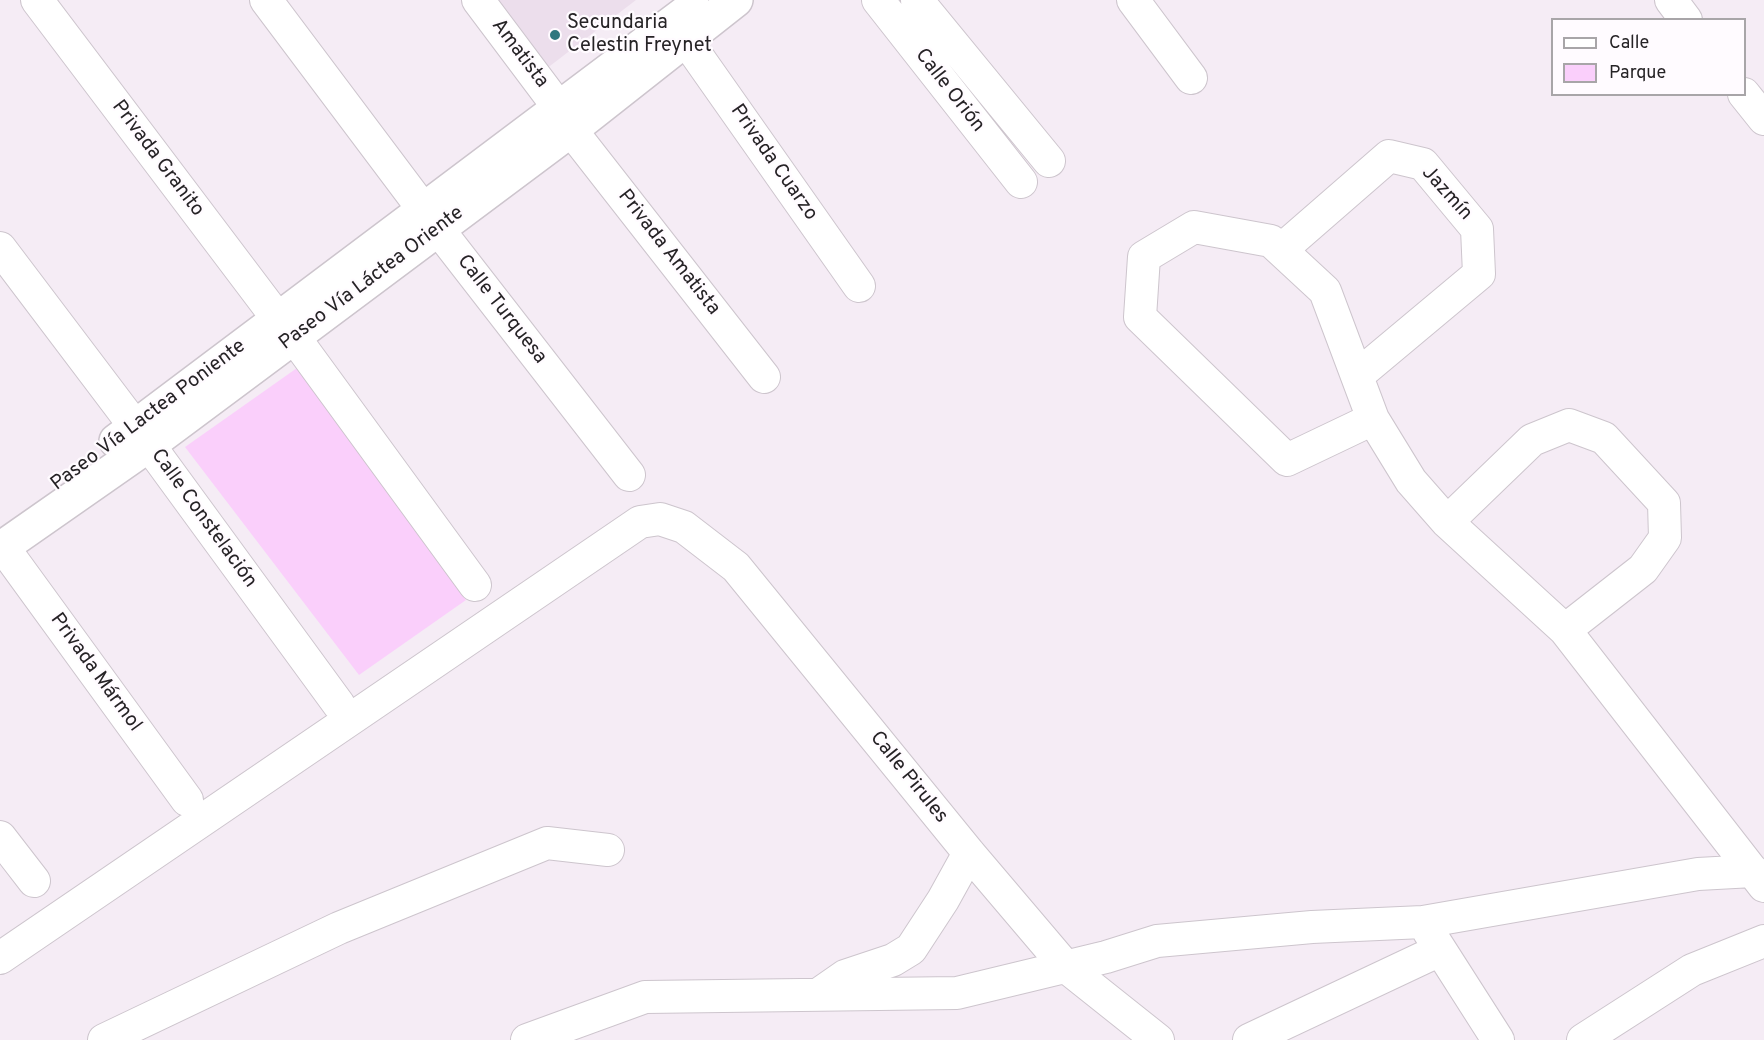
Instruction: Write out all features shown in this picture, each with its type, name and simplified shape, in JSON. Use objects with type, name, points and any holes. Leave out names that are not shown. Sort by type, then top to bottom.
[{"type":"street","name":"Privada Granito","points":[[37,0],[286,328],[475,585]]},
{"type":"street","name":"Calle Turquesa","points":[[266,0],[430,220],[629,475]]},
{"type":"street","name":"Amatista","points":[[478,0],[565,119]]},
{"type":"street","points":[[565,119],[701,0]]},
{"type":"street","name":"Paseo Vía Láctea Oriente","points":[[1,541],[565,119],[686,40],[736,0]]},
{"type":"street","name":"Calle Orión","points":[[878,0],[1021,182]]},
{"type":"street","name":"Calle Orión","points":[[917,0],[1049,161]]},
{"type":"street","points":[[1133,0],[1191,78]]},
{"type":"street","points":[[1671,0],[1684,18]]},
{"type":"street","name":"Privada Cuarzo","points":[[686,40],[859,286]]},
{"type":"street","points":[[1746,96],[1764,119]]},
{"type":"street","name":"Privada Amatista","points":[[565,119],[764,376]]},
{"type":"street","name":"Jazmín","points":[[1281,250],[1389,156],[1423,164],[1477,229],[1479,274],[1357,376]]},
{"type":"street","points":[[1373,419],[1287,460],[1140,317],[1144,257],[1194,227],[1271,240],[1325,291],[1373,419],[1411,481],[1447,522],[1565,630],[1759,879]]},
{"type":"street","name":"Calle Constelación","points":[[0,248],[142,436],[339,705]]},
{"type":"street","points":[[1447,522],[1532,440],[1569,425],[1604,438],[1664,503],[1665,538],[1643,569],[1565,630]]},
{"type":"street","name":"Calle Pirules","points":[[0,958],[640,522],[660,519],[684,527],[736,567],[969,853],[1065,966],[1158,1040]]},
{"type":"street","name":"Privada Mármol","points":[[1,541],[187,800]]},
{"type":"street","points":[[0,837],[34,881]]},
{"type":"street","points":[[104,1040],[339,928],[547,843],[608,850]]},
{"type":"street","points":[[819,994],[845,976],[893,960],[911,950],[969,853]]},
{"type":"street","points":[[527,1040],[645,997],[957,993],[1106,957],[1156,941],[1312,927],[1423,922],[1698,874],[1759,879]]},
{"type":"street","points":[[1423,922],[1498,1040]]},
{"type":"street","points":[[1582,1040],[1692,970],[1764,941]]},
{"type":"street","points":[[1249,1040],[1440,950]]},
{"type":"shaded area","name":"Secundaria Celestin Freynet","points":[[493,0],[636,0],[546,69]]},
{"type":"green space","points":[[297,368],[466,600],[359,675],[185,447]]},
{"type":"place","name":"Secundaria Celestin Freynet","points":[[555,35]]}]
